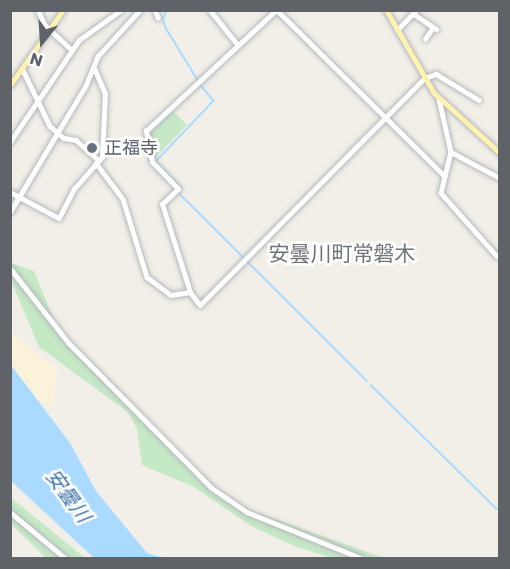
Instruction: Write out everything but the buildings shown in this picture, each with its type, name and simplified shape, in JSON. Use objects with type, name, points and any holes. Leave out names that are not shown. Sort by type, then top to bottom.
[{"type":"main road","points":[[10,85],[23,70],[63,10]]},
{"type":"main road","points":[[386,10],[439,99],[500,153]]},
{"type":"street","points":[[38,10],[51,30],[72,50]]},
{"type":"street","points":[[10,142],[72,50],[87,34],[122,10]]},
{"type":"street","points":[[10,212],[57,134],[94,66],[114,35],[140,10]]},
{"type":"street","points":[[155,10],[158,17]]},
{"type":"street","points":[[210,10],[238,45]]},
{"type":"street","points":[[445,176],[386,118],[277,10],[146,131],[152,162],[178,189],[162,204],[190,292],[200,305],[204,302],[386,118],[425,78],[436,74],[479,100]]},
{"type":"street","points":[[397,30],[415,12],[435,28],[425,39]]},
{"type":"street","points":[[10,192],[58,218],[74,189],[98,162],[105,94],[94,66]]},
{"type":"street","points":[[23,70],[38,103],[57,134],[76,140],[98,162],[123,199],[147,277],[171,295],[190,292]]},
{"type":"street","points":[[439,99],[451,152],[441,194],[497,256],[500,253]]},
{"type":"street","points":[[451,152],[500,178]]},
{"type":"street","points":[[10,267],[68,342],[212,488],[247,512],[361,558]]},
{"type":"street","points":[[10,512],[65,558]]},
{"type":"green space","points":[[172,110],[187,125],[155,158],[148,132]]},
{"type":"green space","points":[[11,263],[34,271],[58,330],[157,435],[221,492],[247,509],[384,558],[331,558],[294,546],[251,526],[194,487],[142,465],[137,429],[128,412],[39,347],[11,281]]},
{"type":"green space","points":[[10,497],[85,558],[46,558],[11,524]]},
{"type":"sand","points":[[10,331],[57,371],[52,405],[34,399],[11,365]]},
{"type":"water","name":"安曇川","points":[[11,365],[70,443],[96,491],[147,553],[164,558],[94,558],[11,481]]},
{"type":"waterway","points":[[168,10],[163,19],[166,28],[198,80]]},
{"type":"waterway","points":[[200,84],[214,101],[156,162],[182,188],[179,193],[244,258]]},
{"type":"waterway","points":[[248,262],[367,381]]},
{"type":"waterway","points":[[371,385],[497,509]]},
{"type":"place","name":"正福寺","points":[[92,148]]},
{"type":"district","name":"安曇川町常磐木","points":[[342,254]]}]
